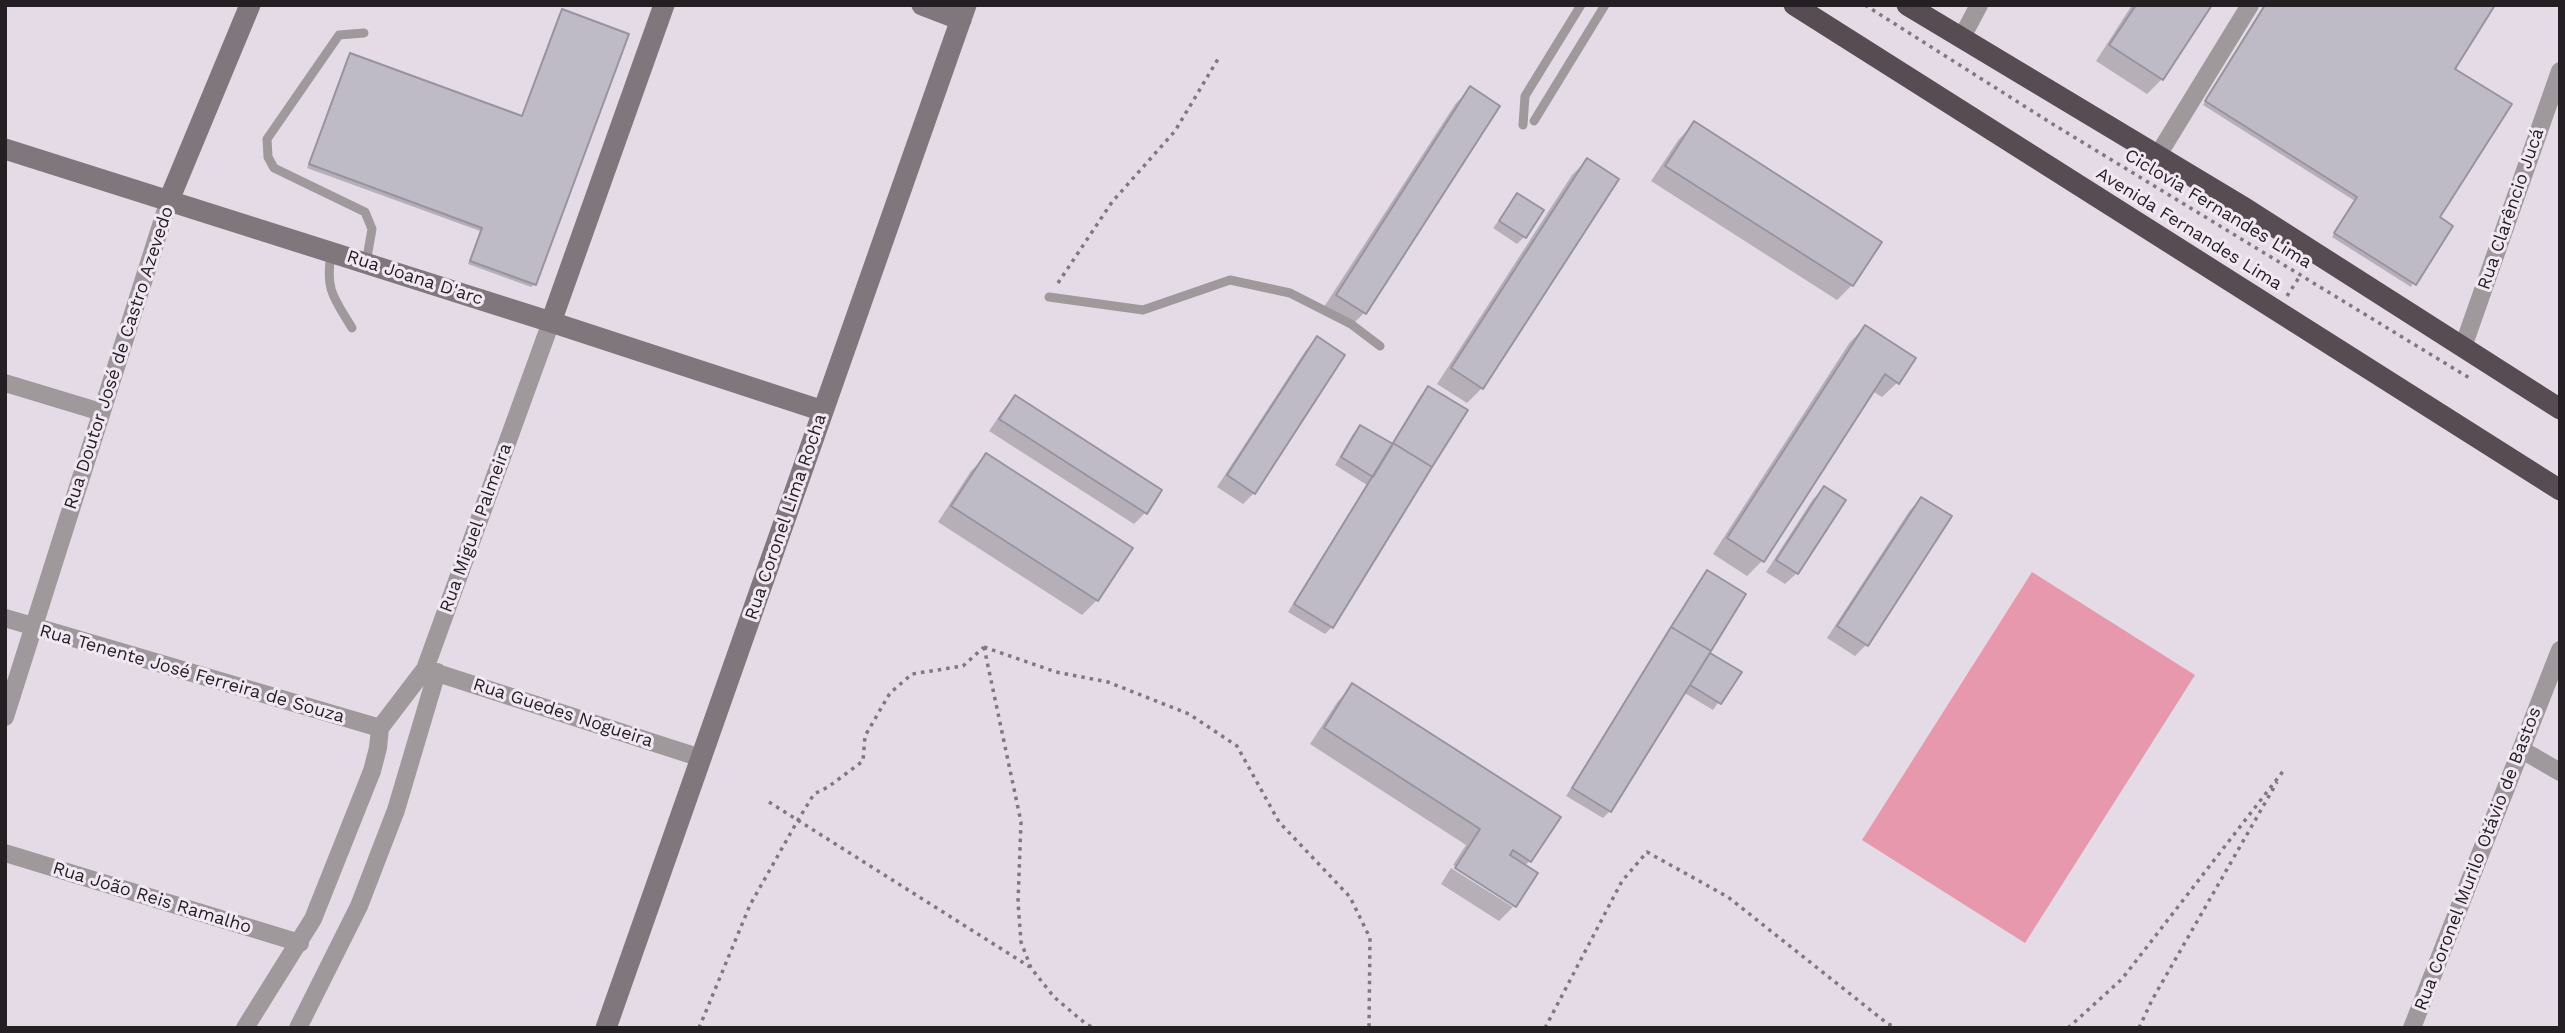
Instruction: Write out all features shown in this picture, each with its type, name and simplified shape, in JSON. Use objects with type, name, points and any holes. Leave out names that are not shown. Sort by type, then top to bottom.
[{"type":"highway","name":"Avenida Fernandes Lima","points":[[1794,5],[2560,490]]},
{"type":"highway","points":[[1907,5],[2245,208],[2560,409]]},
{"type":"street","name":"Rua Doutor José de Castro Azevedo","points":[[5,718],[169,200],[250,5]]},
{"type":"street","name":"Rua Miguel Palmeira","points":[[298,1028],[359,906],[396,810],[431,671],[664,5]]},
{"type":"street","points":[[922,5],[963,12]]},
{"type":"street","points":[[1961,38],[1979,5]]},
{"type":"street","points":[[2158,155],[2250,5]]},
{"type":"street","name":"Rua Coronel Lima Rocha","points":[[606,1028],[963,12]]},
{"type":"street","name":"Rua Clarêncio Jucá","points":[[2463,347],[2560,71]]},
{"type":"street","name":"Rua Joana D'arc","points":[[5,149],[823,411]]},
{"type":"street","points":[[5,383],[101,412]]},
{"type":"street","name":"Rua Tenente José Ferreira de Souza","points":[[5,618],[380,728]]},
{"type":"street","name":"Rua Coronel Murilo Otávio de Bastos","points":[[2412,1028],[2560,650]]},
{"type":"street","name":"Rua Miguel Palmeira","points":[[245,1028],[313,919],[372,771],[380,728],[431,671]]},
{"type":"street","name":"Rua Guedes Nogueira","points":[[431,671],[701,758]]},
{"type":"street","points":[[2522,750],[2560,772]]},
{"type":"street","name":"Rua João Reis Ramalho","points":[[5,853],[300,943]]},
{"type":"lane","points":[[1523,125],[1525,96],[1581,5]]},
{"type":"lane","points":[[1534,121],[1605,5]]},
{"type":"lane","points":[[364,33],[339,35],[267,139],[268,157],[274,168],[365,212],[372,229],[366,263]]},
{"type":"lane","points":[[332,252],[329,290],[352,328]]},
{"type":"lane","points":[[1049,297],[1143,310],[1230,281],[1290,293],[1351,324],[1380,346]]},
{"type":"path","name":"Ciclovia Fernandes Lima","points":[[1865,5],[2051,123],[2478,383]]},
{"type":"path","points":[[1049,297],[1112,202],[1175,131],[1218,58]]},
{"type":"path","points":[[2277,312],[2315,254]]},
{"type":"path","points":[[699,1028],[750,905],[814,794],[863,761],[865,736],[890,693],[912,674],[963,666],[984,647]]},
{"type":"path","points":[[984,647],[1021,822],[1018,902],[1021,942],[1031,968],[1054,997],[1094,1028]]},
{"type":"path","points":[[984,647],[1056,672],[1108,682],[1189,715],[1237,746],[1279,822],[1350,897],[1370,938],[1369,1028]]},
{"type":"path","points":[[2068,1028],[2122,979],[2284,770],[2159,988],[2139,1028]]},
{"type":"path","points":[[769,802],[1031,968]]},
{"type":"path","points":[[1545,1028],[1622,881],[1647,852],[1728,897],[1888,1024],[1898,1028]]},
{"type":"shaded area","points":[[2032,572],[2195,675],[2025,943],[1862,840]]},
{"type":"building","points":[[2136,5],[2212,5],[2163,80],[2109,45]]},
{"type":"building","points":[[2265,5],[2495,5],[2455,69],[2512,104],[2440,217],[2453,226],[2416,285],[2334,233],[2357,197],[2205,101]]},
{"type":"building","points":[[562,9],[629,34],[536,285],[470,261],[482,228],[309,164],[350,53],[522,116]]},
{"type":"building","points":[[1470,86],[1500,106],[1366,314],[1336,295]]},
{"type":"building","points":[[1694,121],[1882,242],[1853,286],[1665,166]]},
{"type":"building","points":[[1587,158],[1619,179],[1483,389],[1451,368]]},
{"type":"building","points":[[1517,193],[1544,210],[1526,238],[1499,221]]},
{"type":"building","points":[[1865,325],[1916,358],[1899,384],[1885,374],[1764,562],[1727,538]]},
{"type":"building","points":[[1317,336],[1345,355],[1255,494],[1227,475]]},
{"type":"building","points":[[1428,386],[1468,410],[1432,467],[1393,443]]},
{"type":"building","points":[[1015,395],[1162,490],[1147,514],[999,419]]},
{"type":"building","points":[[1360,425],[1393,444],[1373,477],[1341,457]]},
{"type":"building","points":[[1393,443],[1432,467],[1333,628],[1294,604]]},
{"type":"building","points":[[986,453],[1133,548],[1098,601],[951,506]]},
{"type":"building","points":[[1824,486],[1846,500],[1798,574],[1776,560]]},
{"type":"building","points":[[1921,497],[1952,516],[1868,646],[1837,626]]},
{"type":"building","points":[[1707,570],[1746,594],[1711,651],[1671,627]]},
{"type":"building","points":[[1671,627],[1711,651],[1611,812],[1572,788]]},
{"type":"building","points":[[1710,653],[1742,672],[1721,704],[1690,685]]},
{"type":"building","points":[[1352,683],[1561,817],[1531,862],[1513,850],[1510,855],[1538,873],[1516,907],[1455,868],[1480,829],[1324,728]]}]
